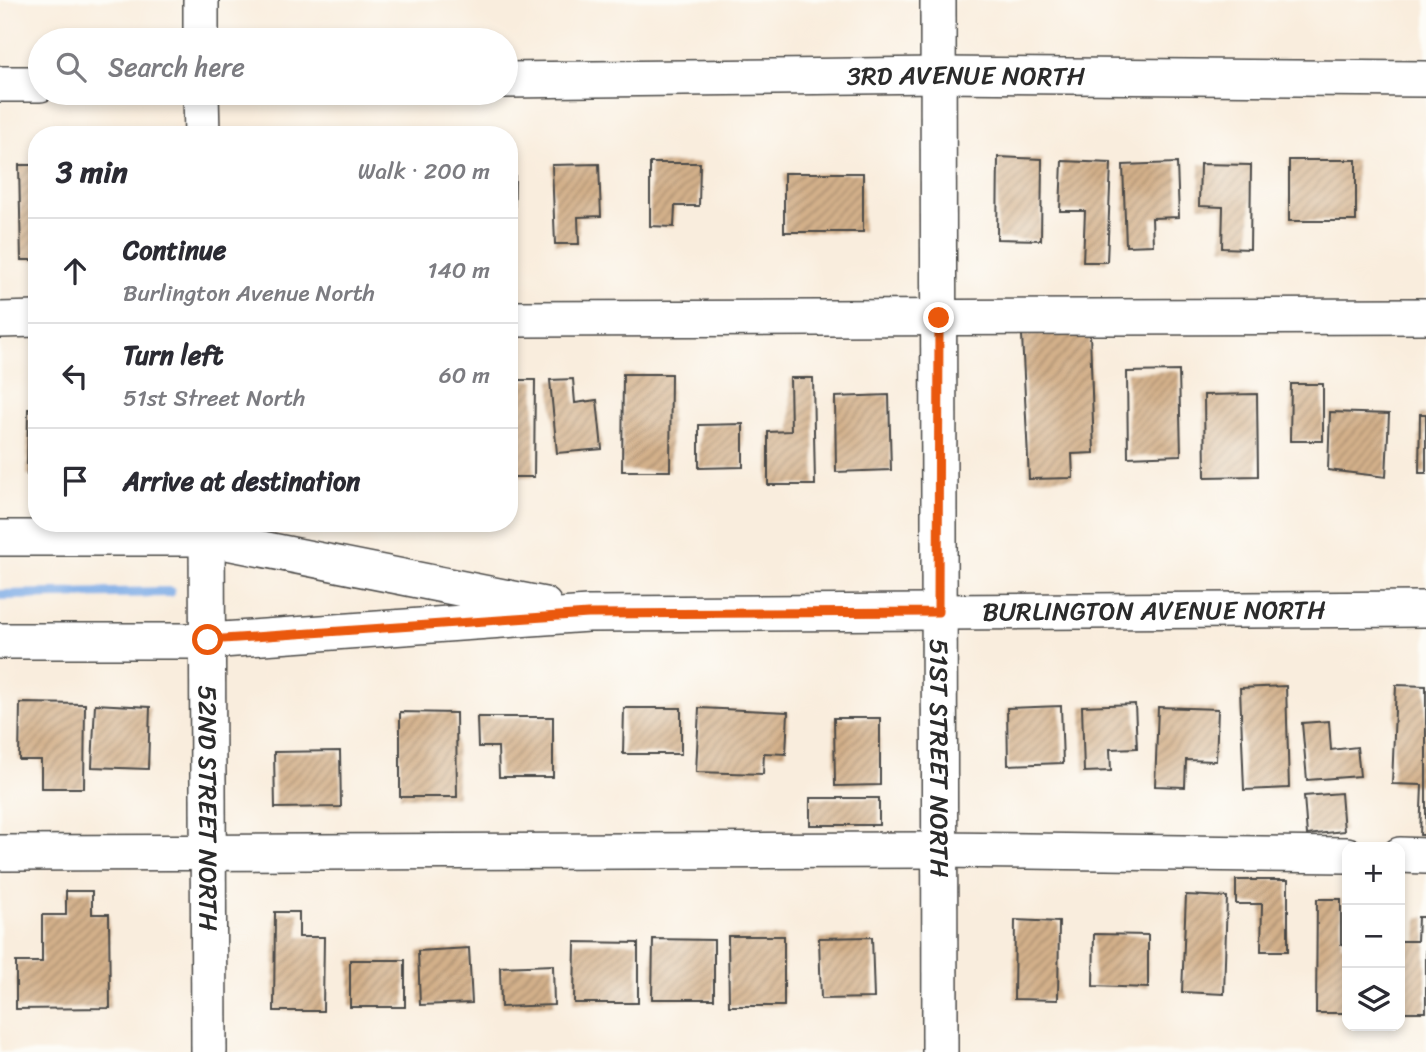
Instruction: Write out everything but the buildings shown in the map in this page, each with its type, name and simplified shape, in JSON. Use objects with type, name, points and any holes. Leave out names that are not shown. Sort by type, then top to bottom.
[{"type":"street","points":[[201,0],[201,28]]},
{"type":"street","name":"51ST STREET NORTH","points":[[938,0],[940,1052]]},
{"type":"street","name":"3RD AVENUE NORTH","points":[[518,79],[939,75],[1426,79]]},
{"type":"street","points":[[0,84],[28,83]]},
{"type":"street","points":[[201,105],[202,126]]},
{"type":"street","points":[[518,318],[1426,316]]},
{"type":"street","points":[[0,320],[28,320]]},
{"type":"street","name":"BURLINGTON AVENUE NORTH","points":[[0,538],[177,532]]},
{"type":"street","name":"52ND STREET NORTH","points":[[207,532],[209,1052]]},
{"type":"street","name":"BURLINGTON AVENUE NORTH","points":[[212,532],[588,614]]},
{"type":"street","name":"BURLINGTON AVENUE NORTH","points":[[0,641],[208,640],[588,614],[1426,609]]},
{"type":"street","points":[[0,853],[939,850],[1342,855]]},
{"type":"street","points":[[1405,855],[1426,856]]},
{"type":"waterway","points":[[0,595],[170,592]]},
{"type":"route","points":[[208,640],[588,614],[938,612],[939,318]]}]
